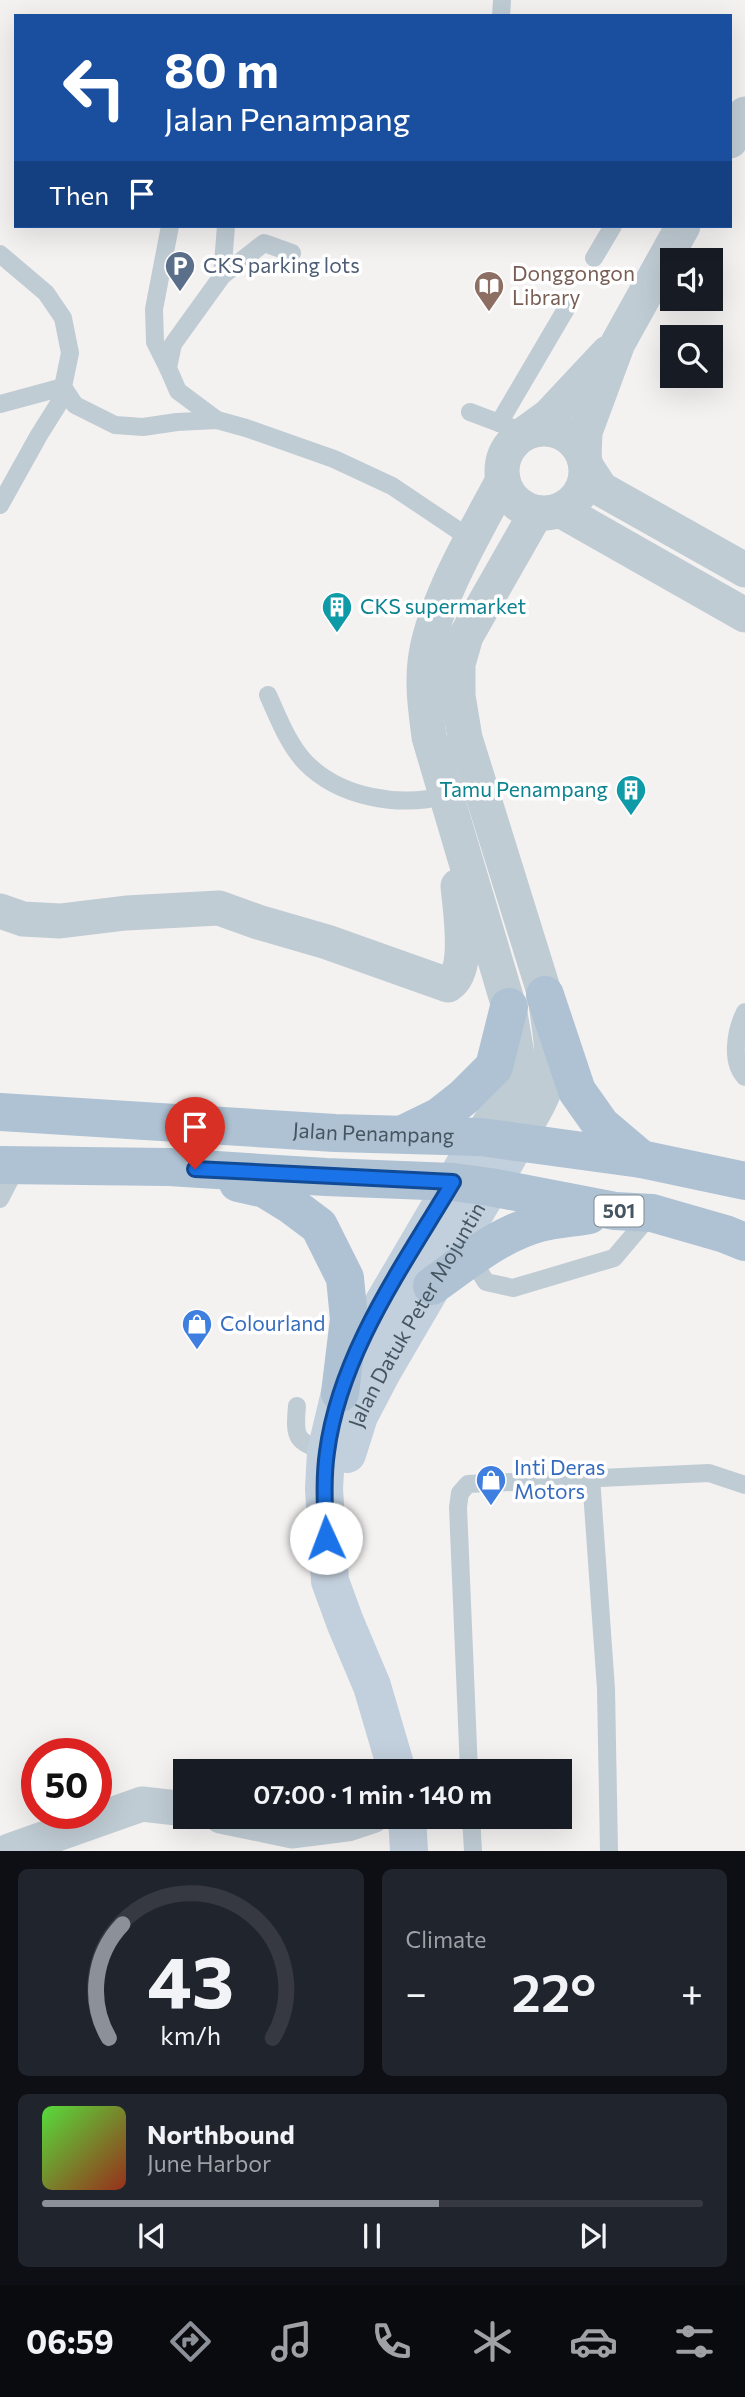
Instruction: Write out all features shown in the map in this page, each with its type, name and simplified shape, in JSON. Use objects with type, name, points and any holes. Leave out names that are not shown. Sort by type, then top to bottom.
[{"type":"main road","points":[[545,995],[577,1091],[601,1125],[641,1159]]},
{"type":"main road","points":[[373,1178],[362,1174],[356,1162],[365,1140],[440,1116],[464,1097],[494,1067],[509,1007]]},
{"type":"main road","name":"Jalan Penampang","points":[[0,1112],[335,1133],[499,1139],[641,1159],[745,1181]]},
{"type":"main road","points":[[326,1177],[337,1173],[348,1148],[343,1138],[335,1133]]},
{"type":"main road","name":"Jalan Datuk Peter Mojuntin","points":[[393,1759],[372,1686],[330,1581],[324,1489],[327,1452],[340,1393],[364,1336],[472,1185],[499,1139]]},
{"type":"main road","points":[[169,1167],[265,1189],[319,1226],[345,1278],[349,1319],[340,1393]]},
{"type":"main road","name":"501","points":[[6,1176],[169,1167],[472,1185],[633,1212],[725,1234],[745,1242]]},
{"type":"main road","name":"Jalan Datuk Peter Mojuntin","points":[[326,1538],[342,1468],[359,1416],[432,1286],[472,1185]]},
{"type":"main road","points":[[432,1286],[491,1245],[540,1223],[633,1212]]},
{"type":"main road","points":[[408,1829],[409,1851]]},
{"type":"street","points":[[732,137],[745,114]]},
{"type":"street","points":[[471,539],[485,541],[506,533],[548,511],[571,503],[580,493],[585,480],[585,432],[618,343],[682,228]]},
{"type":"street","points":[[513,428],[549,416],[618,343]]},
{"type":"street","points":[[513,428],[552,430],[564,434],[573,440],[601,489],[742,562]]},
{"type":"street","points":[[0,911],[23,919],[60,921],[126,913],[219,908],[327,942],[448,985],[454,981],[460,971],[462,950],[458,885],[438,797],[429,737],[424,701],[425,661],[433,628],[471,539],[502,480],[506,452],[515,441],[513,428]]},
{"type":"street","points":[[502,480],[515,501],[548,511],[745,615]]},
{"type":"street","points":[[499,1139],[540,1100],[551,1070],[545,995],[465,738],[458,696],[458,664],[466,636],[548,511]]},
{"type":"street","points":[[438,797],[509,1007],[518,1061],[499,1139]]},
{"type":"street","points":[[9,1851],[142,1804],[173,1808]]},
{"type":"street","points":[[283,1829],[309,1829]]},
{"type":"lane","points":[[170,228],[154,309],[155,342],[178,391],[217,421]]},
{"type":"lane","points":[[222,276],[226,228]]},
{"type":"lane","points":[[594,258],[612,228]]},
{"type":"lane","points":[[168,368],[173,344],[222,276],[265,234],[292,253]]},
{"type":"lane","points":[[0,254],[46,293],[63,318],[70,353],[65,389],[0,505]]},
{"type":"lane","points":[[470,412],[513,428],[565,309]]},
{"type":"lane","points":[[0,404],[65,389]]},
{"type":"lane","points":[[65,389],[75,405],[115,425],[143,428],[177,422],[217,421],[246,428],[334,459],[392,486],[471,539]]},
{"type":"lane","points":[[268,695],[285,732],[303,761],[321,775],[363,795],[438,797]]},
{"type":"lane","points":[[745,1012],[738,1025],[736,1051],[741,1073],[745,1077]]},
{"type":"lane","points":[[471,1258],[486,1282],[513,1288],[614,1258],[633,1212]]},
{"type":"lane","points":[[297,1406],[295,1420],[302,1443],[327,1452]]},
{"type":"lane","points":[[468,1759],[458,1519],[460,1493],[468,1484],[709,1473],[745,1485]]},
{"type":"lane","points":[[591,1477],[606,1689],[609,1851]]},
{"type":"lane","points":[[471,1829],[472,1851]]},
{"type":"place","name":"CKS parking lots","points":[[180,293]]},
{"type":"place","name":"Donggongon Library","points":[[489,313]]},
{"type":"place","name":"CKS supermarket","points":[[337,634]]},
{"type":"place","name":"Tamu Penampang","points":[[631,817]]},
{"type":"place","name":"Colourland","points":[[197,1351]]},
{"type":"place","name":"Inti Deras Motors","points":[[491,1507]]},
{"type":"route","points":[[195,1169],[453,1182],[364,1336],[340,1393],[327,1452],[324,1489],[326,1538]]}]
